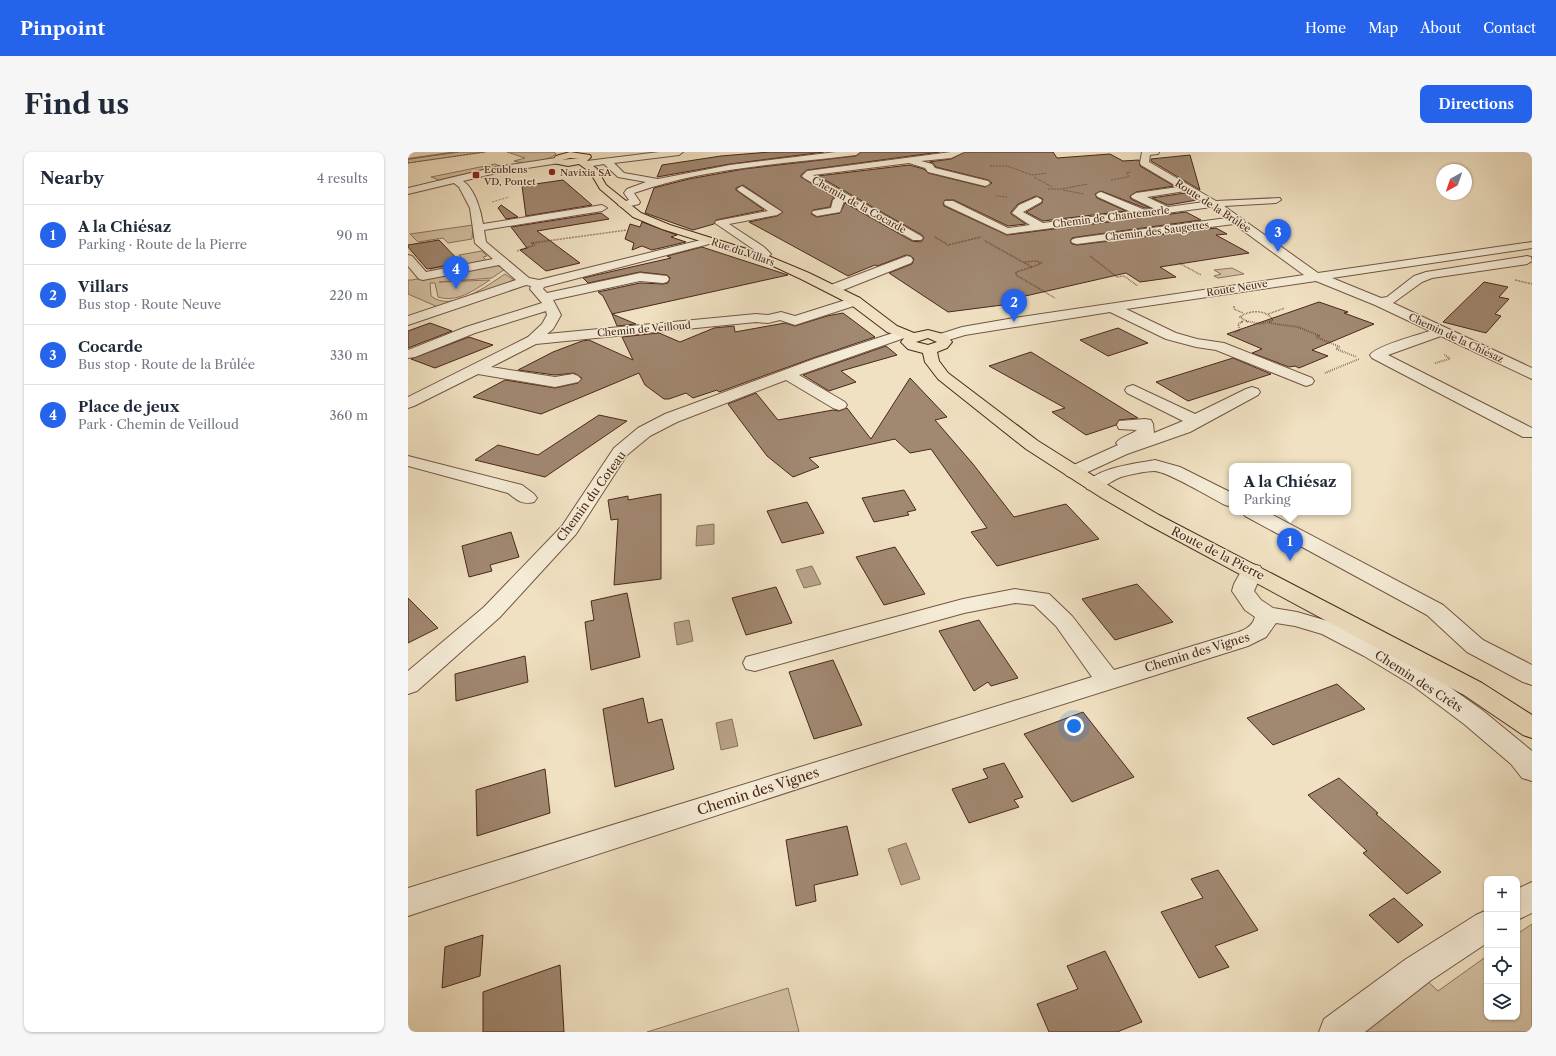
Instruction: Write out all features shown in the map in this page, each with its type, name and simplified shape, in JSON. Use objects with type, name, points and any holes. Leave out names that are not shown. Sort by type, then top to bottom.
[{"type":"main road","points":[[556,161],[559,158],[570,154]]},
{"type":"main road","name":"Rue du Villars","points":[[570,154],[587,157],[584,163],[594,171],[603,187],[637,215],[709,241],[762,257],[855,300],[892,329],[907,335]]},
{"type":"main road","points":[[556,161],[584,163]]},
{"type":"main road","points":[[928,334],[942,338],[945,340],[943,345],[929,349],[916,348],[909,344],[907,335],[928,334]]},
{"type":"main road","name":"Route de la Pierre","points":[[929,349],[932,362],[943,376],[1032,445],[1073,472],[1182,535],[1473,689],[1532,728]]},
{"type":"street","points":[[584,163],[607,162],[679,152]]},
{"type":"street","name":"Chemin de la Cocarde","points":[[623,205],[635,202],[629,193],[630,191],[659,181],[769,162],[856,152]]},
{"type":"street","name":"Chemin de la Cocarde","points":[[917,238],[807,176],[810,173],[841,168],[951,155],[960,152]]},
{"type":"street","name":"Route de la Brûlée","points":[[1147,152],[1144,163],[1214,204],[1238,220],[1303,270],[1315,276]]},
{"type":"street","name":"Chemin de la Cocarde","points":[[908,160],[929,166],[931,170],[940,173],[985,183]]},
{"type":"street","points":[[408,191],[496,170],[556,161]]},
{"type":"street","points":[[607,162],[621,175],[659,181]]},
{"type":"street","points":[[454,179],[463,185],[475,208],[479,228],[479,238],[482,243],[498,258],[530,278]]},
{"type":"street","points":[[1115,200],[1134,195],[1188,188]]},
{"type":"street","points":[[742,189],[777,212],[720,223],[760,249],[765,254],[762,257]]},
{"type":"street","points":[[1101,195],[1115,200],[1138,214]]},
{"type":"street","points":[[1134,195],[1168,210]]},
{"type":"street","points":[[817,213],[836,210],[838,200],[844,196]]},
{"type":"street","points":[[1037,200],[1023,207],[1017,213],[1040,226]]},
{"type":"street","name":"Chemin de Chantemerle","points":[[1007,231],[1214,204],[1276,200]]},
{"type":"street","points":[[949,203],[1007,231]]},
{"type":"street","points":[[479,228],[602,208]]},
{"type":"street","points":[[1067,225],[1126,218],[1138,214]]},
{"type":"street","name":"Chemin des Saugettes","points":[[1077,241],[1238,220]]},
{"type":"street","points":[[482,243],[496,240]]},
{"type":"street","points":[[408,321],[530,278],[709,241]]},
{"type":"street","name":"Route Neuve","points":[[942,338],[962,331],[996,325],[1315,276],[1532,245]]},
{"type":"street","points":[[408,259],[423,276],[513,253]]},
{"type":"street","points":[[833,289],[907,260]]},
{"type":"street","points":[[1380,302],[1391,300],[1418,279],[1430,275],[1532,260]]},
{"type":"street","name":"Chemin de la Chiésaz","points":[[1315,276],[1380,302],[1532,374]]},
{"type":"street","points":[[410,354],[547,302],[640,277],[663,279]]},
{"type":"street","name":"Chemin de Veilloud","points":[[408,403],[533,340],[545,330],[554,315],[547,302],[536,289],[530,278]]},
{"type":"street","name":"Chemin de Veilloud","points":[[533,340],[756,318],[768,319],[781,316],[795,321],[855,300]]},
{"type":"street","points":[[1111,307],[1171,336],[1196,343],[1219,346],[1306,381]]},
{"type":"street","points":[[1377,356],[1387,350],[1443,331]]},
{"type":"street","name":"Chemin du Coteau","points":[[408,685],[492,612],[568,530],[620,452],[644,432],[671,418],[819,362],[907,335]]},
{"type":"street","points":[[1377,356],[1530,433]]},
{"type":"street","points":[[477,369],[555,382],[573,379]]},
{"type":"street","points":[[788,375],[839,405]]},
{"type":"street","points":[[1134,390],[1194,421]]},
{"type":"street","points":[[1073,472],[1108,455],[1184,428],[1194,421],[1252,392]]},
{"type":"street","points":[[1108,455],[1116,447],[1138,438],[1146,432],[1145,424],[1125,425]]},
{"type":"street","points":[[408,461],[515,489],[527,498]]},
{"type":"street","points":[[1094,485],[1115,473],[1155,465],[1174,470],[1229,499]]},
{"type":"street","points":[[1258,515],[1435,610],[1475,646],[1532,676]]},
{"type":"street","points":[[1252,571],[1243,591],[1253,605],[1267,614]]},
{"type":"street","points":[[755,663],[963,606],[1015,596],[1040,599],[1064,621],[1108,680]]},
{"type":"street","name":"Chemin des Vignes","points":[[408,902],[1108,680],[1240,640],[1258,632],[1265,622],[1267,614]]},
{"type":"street","name":"Chemin des Crêts","points":[[1267,614],[1297,619],[1330,629],[1372,650],[1421,679],[1473,717],[1521,757],[1532,770]]},
{"type":"street","points":[[1520,904],[1532,896]]},
{"type":"street","points":[[1337,1032],[1418,970],[1484,927]]},
{"type":"path","points":[[408,163],[486,152]]},
{"type":"path","points":[[990,166],[1008,166],[1019,172],[1034,177],[1052,188]]},
{"type":"path","points":[[1034,177],[1047,173]]},
{"type":"path","points":[[488,203],[509,197]]},
{"type":"path","points":[[513,253],[522,248],[535,245],[532,243],[629,230]]},
{"type":"path","points":[[917,238],[933,235],[948,245],[1007,231]]},
{"type":"path","points":[[979,238],[1032,266]]},
{"type":"path","points":[[1090,256],[1117,277],[1124,276],[1138,286]]},
{"type":"path","points":[[1024,262],[1036,261],[1042,263],[1019,270],[1016,272],[1016,275],[1059,300]]},
{"type":"path","points":[[1179,263],[1202,276],[1195,278]]},
{"type":"path","points":[[1510,280],[1532,284]]},
{"type":"path","points":[[1234,305],[1234,309],[1244,313],[1257,312],[1267,314],[1273,318],[1273,320],[1269,323]]},
{"type":"path","points":[[1267,314],[1284,308]]},
{"type":"path","points":[[1244,313],[1240,317],[1248,322],[1298,327],[1320,336],[1316,337],[1340,347],[1336,348],[1360,358]]},
{"type":"path","points":[[1306,381],[1368,355],[1377,356]]},
{"type":"shaded area","points":[[460,152],[484,152],[408,163],[408,159]]},
{"type":"shaded area","points":[[507,152],[554,152],[556,154],[547,159],[524,163],[514,161],[525,158]]},
{"type":"shaded area","points":[[495,164],[500,166],[439,180],[431,177]]},
{"type":"shaded area","points":[[473,225],[472,239],[448,243],[443,238],[418,242],[410,234]]},
{"type":"shaded area","points":[[482,251],[487,256],[483,257],[488,262],[433,272],[430,269],[465,262],[459,255]]},
{"type":"shaded area","points":[[489,264],[505,269],[492,278],[439,282],[490,280],[478,288],[459,297],[438,297],[435,283],[430,283],[431,296],[439,300],[449,301],[459,299],[469,296],[505,274],[514,280],[514,283],[440,308],[408,294],[408,280]]},
{"type":"shaded area","points":[[1232,268],[1244,274],[1218,278],[1214,276],[1221,274],[1214,270]]},
{"type":"shaded area","points":[[714,524],[714,544],[696,546],[697,526]]},
{"type":"shaded area","points":[[812,566],[821,584],[804,588],[796,570]]},
{"type":"shaded area","points":[[689,620],[693,641],[677,645],[674,623]]},
{"type":"shaded area","points":[[732,719],[738,746],[721,750],[716,723]]},
{"type":"shaded area","points":[[906,843],[920,879],[901,885],[888,849]]},
{"type":"shaded area","points":[[1532,924],[1532,1032],[1352,1032],[1424,978],[1438,991],[1484,958],[1484,1020],[1520,1020],[1520,932]]},
{"type":"shaded area","points":[[788,988],[799,1032],[647,1032]]},
{"type":"building","points":[[770,152],[824,152],[730,164],[657,177],[662,165],[721,156]]},
{"type":"building","points":[[861,152],[940,152],[807,170],[801,175],[801,177],[834,197],[830,207],[813,210],[811,214],[817,217],[840,213],[845,203],[912,241],[921,242],[924,238],[922,235],[818,176],[909,165],[924,169],[928,173],[985,187],[992,183],[988,180],[936,167],[933,163],[929,162],[951,159],[965,152],[1053,152],[1057,158],[1110,154],[1123,161],[1139,160],[1140,166],[1174,186],[1136,192],[1130,196],[1131,199],[1150,208],[1145,208],[1101,191],[1095,194],[1097,198],[1126,211],[1043,221],[1026,212],[1042,203],[1043,199],[1036,196],[1018,204],[1011,212],[1011,214],[1026,224],[1008,226],[954,200],[945,200],[943,204],[944,206],[1007,235],[1186,212],[1201,220],[1077,237],[1072,238],[1070,241],[1072,244],[1077,245],[1216,228],[1227,234],[1216,235],[1249,253],[1160,267],[1176,277],[1140,282],[1126,273],[1021,297],[1026,302],[948,312],[889,273],[912,264],[914,259],[911,256],[906,255],[848,276],[749,222],[777,216],[783,212],[743,185],[736,188],[736,190],[764,210],[716,220],[714,224],[693,230],[645,213],[654,188],[661,186],[689,179],[744,169],[856,156]]},
{"type":"building","points":[[1190,155],[1200,190],[1151,161],[1151,159]]},
{"type":"building","points":[[563,180],[592,205],[526,216],[522,186]]},
{"type":"building","points":[[1185,193],[1197,200],[1168,205],[1152,198]]},
{"type":"building","points":[[501,205],[518,217],[506,219],[498,208]]},
{"type":"building","points":[[601,213],[609,219],[537,231],[580,263],[546,271],[520,250],[527,248],[511,227]]},
{"type":"building","points":[[642,222],[677,235],[671,237],[686,242],[652,250],[642,246],[632,250],[634,243],[625,239],[630,224],[640,227]]},
{"type":"building","points":[[439,240],[461,263],[427,269],[408,247],[408,245]]},
{"type":"building","points":[[702,247],[788,275],[612,314],[603,296],[598,292],[640,283],[663,284],[668,283],[670,278],[667,275],[640,272],[588,283],[583,278],[671,258],[667,256]]},
{"type":"building","points":[[1484,282],[1508,287],[1499,297],[1509,299],[1495,314],[1501,316],[1486,333],[1443,322]]},
{"type":"building","points":[[1319,302],[1348,312],[1344,313],[1374,324],[1312,350],[1328,356],[1299,368],[1295,366],[1289,367],[1252,353],[1262,349],[1227,334]]},
{"type":"building","points":[[843,313],[875,337],[719,392],[717,390],[693,398],[686,393],[669,399],[664,399],[645,385],[639,373],[541,414],[473,397],[505,380],[555,388],[578,383],[582,378],[574,373],[555,375],[518,370],[553,352],[582,341],[589,340],[633,360],[622,337],[659,333],[680,342],[714,328],[734,326],[735,332],[785,323],[795,326],[827,316]]},
{"type":"building","points":[[612,314],[636,324],[617,326]]},
{"type":"building","points":[[430,323],[452,331],[408,348],[408,331]]},
{"type":"building","points":[[1118,328],[1148,343],[1108,356],[1080,340]]},
{"type":"building","points":[[469,337],[493,345],[435,368],[411,359]]},
{"type":"building","points":[[886,346],[897,355],[841,371],[856,382],[829,391],[803,375]]},
{"type":"building","points":[[1031,352],[1138,418],[1119,420],[1116,425],[1086,435],[1052,412],[1065,408],[989,366]]},
{"type":"building","points":[[1233,358],[1271,374],[1188,401],[1156,382]]},
{"type":"building","points":[[910,378],[947,417],[935,420],[973,464],[1014,517],[1066,504],[1099,539],[997,566],[971,532],[987,528],[931,449],[910,453],[895,439],[809,458],[819,467],[793,477],[767,456],[728,404],[756,393],[778,420],[833,410],[839,411],[847,408],[871,439]]},
{"type":"building","points":[[599,415],[627,421],[545,477],[475,460],[498,445],[538,455]]},
{"type":"building","points":[[904,490],[916,510],[907,512],[909,515],[874,522],[862,498]]},
{"type":"building","points":[[661,494],[661,579],[614,585],[618,519],[611,520],[608,500],[628,496],[628,500]]},
{"type":"building","points":[[807,502],[824,533],[782,543],[767,511]]},
{"type":"building","points":[[511,532],[519,557],[490,565],[492,571],[469,577],[462,546]]},
{"type":"building","points":[[895,547],[925,594],[884,605],[856,557]]},
{"type":"building","points":[[1137,584],[1173,622],[1115,640],[1082,599]]},
{"type":"building","points":[[776,587],[792,623],[746,635],[732,598]]},
{"type":"building","points":[[627,593],[640,657],[591,670],[585,622],[594,620],[591,601]]},
{"type":"building","points":[[408,598],[438,628],[408,643]]},
{"type":"building","points":[[979,620],[1018,678],[991,686],[988,682],[974,691],[939,631]]},
{"type":"building","points":[[525,656],[528,682],[456,701],[455,674]]},
{"type":"building","points":[[833,660],[862,725],[814,739],[789,672]]},
{"type":"building","points":[[1337,684],[1365,709],[1273,745],[1247,718]]},
{"type":"building","points":[[643,698],[648,723],[662,719],[674,769],[615,787],[603,709]]},
{"type":"building","points":[[1083,712],[1134,777],[1072,802],[1024,734]]},
{"type":"building","points":[[1004,763],[1023,797],[1014,800],[1019,807],[969,823],[952,789],[988,778],[983,769]]},
{"type":"building","points":[[545,769],[550,813],[477,836],[476,790]]},
{"type":"building","points":[[1339,778],[1378,813],[1376,814],[1441,872],[1407,894],[1363,853],[1367,851],[1308,795]]},
{"type":"building","points":[[847,826],[858,875],[814,885],[816,901],[796,906],[786,840]]},
{"type":"building","points":[[1218,870],[1258,930],[1215,946],[1229,967],[1199,978],[1161,912],[1203,898],[1191,879]]},
{"type":"building","points":[[1394,898],[1423,925],[1398,943],[1369,915]]},
{"type":"building","points":[[483,935],[480,976],[442,988],[445,947]]},
{"type":"building","points":[[1105,951],[1142,1022],[1117,1032],[1049,1032],[1037,1004],[1078,989],[1067,966]]},
{"type":"building","points":[[560,965],[564,1032],[483,1032],[483,992]]},
{"type":"waterway","points":[[408,159],[457,152]]},
{"type":"place","name":"Navixia SA","points":[[552,172]]},
{"type":"place","name":"Ecublens VD, Pontet","points":[[476,175]]},
{"type":"place","name":"Cocarde","points":[[1278,252]]},
{"type":"place","name":"Place de jeux","points":[[456,289]]},
{"type":"place","name":"Villars","points":[[1014,322]]},
{"type":"place","name":"A la Chiésaz","points":[[1290,561]]}]
